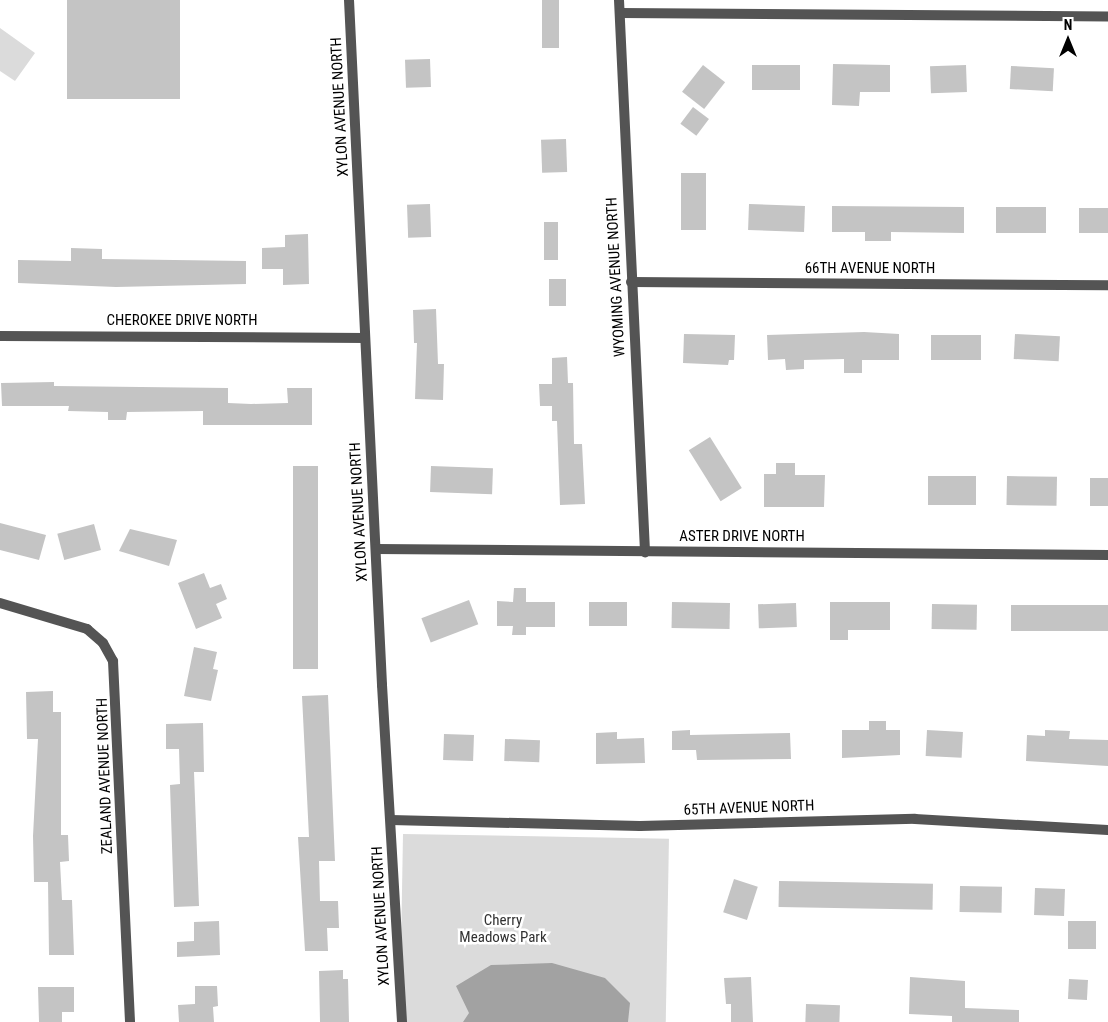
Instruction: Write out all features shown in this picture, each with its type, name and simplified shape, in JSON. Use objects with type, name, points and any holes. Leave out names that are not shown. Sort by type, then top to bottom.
[{"type":"street","name":"XYLON AVENUE NORTH","points":[[350,0],[364,338],[402,1022]]},
{"type":"street","name":"WYOMING AVENUE NORTH","points":[[619,0],[645,552]]},
{"type":"street","points":[[620,13],[1108,16]]},
{"type":"street","name":"66TH AVENUE NORTH","points":[[631,282],[1108,285]]},
{"type":"street","name":"CHEROKEE DRIVE NORTH","points":[[0,336],[364,338]]},
{"type":"street","name":"ASTER DRIVE NORTH","points":[[376,549],[1108,555]]},
{"type":"street","name":"ZEALAND AVENUE NORTH","points":[[0,603],[87,629],[103,643],[113,661],[130,1022]]},
{"type":"street","name":"65TH AVENUE NORTH","points":[[390,820],[640,826],[915,820],[1108,830]]},
{"type":"green space","points":[[0,28],[35,53],[15,81],[0,71]]},
{"type":"green space","name":"Cherry Meadows Park","points":[[403,834],[669,839],[666,1022],[400,1022]]},
{"type":"shaded area","points":[[552,963],[605,978],[630,1003],[628,1022],[463,1022],[469,1013],[456,986],[491,965]]},
{"type":"building","points":[[67,0],[180,0],[180,99],[67,99]]},
{"type":"building","points":[[542,0],[559,0],[559,48],[542,48]]},
{"type":"building","points":[[430,59],[431,87],[406,88],[405,60]]},
{"type":"building","points":[[833,64],[890,65],[890,92],[860,92],[859,106],[832,105]]},
{"type":"building","points":[[703,65],[725,82],[704,109],[682,92]]},
{"type":"building","points":[[752,65],[800,65],[800,90],[752,90]]},
{"type":"building","points":[[966,65],[967,92],[931,93],[930,66]]},
{"type":"building","points":[[1011,66],[1054,68],[1053,91],[1010,89]]},
{"type":"building","points":[[693,107],[709,119],[696,136],[680,124]]},
{"type":"building","points":[[566,139],[567,172],[542,173],[541,140]]},
{"type":"building","points":[[681,173],[706,173],[706,230],[681,230]]},
{"type":"building","points":[[430,204],[431,237],[408,238],[407,205]]},
{"type":"building","points":[[749,204],[805,206],[804,232],[748,230]]},
{"type":"building","points":[[832,206],[964,207],[964,233],[891,232],[891,241],[865,241],[865,232],[832,232]]},
{"type":"building","points":[[996,207],[1046,207],[1046,233],[996,233]]},
{"type":"building","points":[[1079,208],[1108,208],[1108,233],[1079,233]]},
{"type":"building","points":[[544,222],[558,222],[558,260],[544,260]]},
{"type":"building","points":[[308,234],[309,284],[283,285],[283,269],[262,269],[262,248],[285,247],[285,235]]},
{"type":"building","points":[[71,248],[102,249],[102,259],[246,261],[246,284],[116,287],[18,283],[18,260],[71,261]]},
{"type":"building","points":[[549,279],[566,279],[566,306],[549,306]]},
{"type":"building","points":[[436,309],[438,364],[444,364],[443,400],[415,399],[417,343],[414,343],[413,310]]},
{"type":"building","points":[[864,332],[899,334],[899,360],[862,360],[862,373],[844,373],[844,359],[804,360],[804,369],[786,370],[785,359],[768,360],[767,335]]},
{"type":"building","points":[[684,334],[735,335],[734,360],[729,360],[728,365],[683,363]]},
{"type":"building","points":[[1015,334],[1060,336],[1059,361],[1014,359]]},
{"type":"building","points":[[931,335],[981,335],[981,360],[931,360]]},
{"type":"building","points":[[567,357],[568,383],[573,383],[574,444],[582,444],[585,504],[560,505],[557,421],[552,421],[552,406],[540,406],[539,384],[552,384],[552,358]]},
{"type":"building","points":[[54,382],[54,386],[228,388],[228,403],[251,404],[288,403],[287,388],[312,388],[312,425],[203,425],[203,411],[127,412],[126,420],[108,420],[108,412],[68,411],[69,406],[2,406],[1,383]]},
{"type":"building","points":[[710,437],[742,488],[721,501],[689,450]]},
{"type":"building","points":[[776,463],[795,463],[795,475],[825,475],[824,507],[764,507],[764,474],[776,474]]},
{"type":"building","points":[[293,466],[318,466],[318,669],[293,669]]},
{"type":"building","points":[[431,466],[493,468],[492,494],[430,492]]},
{"type":"building","points":[[928,476],[976,476],[976,505],[928,505]]},
{"type":"building","points":[[1007,476],[1057,477],[1056,506],[1006,505]]},
{"type":"building","points":[[1090,478],[1108,478],[1108,506],[1090,506]]},
{"type":"building","points":[[0,523],[46,535],[39,560],[0,550]]},
{"type":"building","points":[[94,524],[101,550],[64,560],[57,534]]},
{"type":"building","points":[[130,529],[177,540],[169,566],[119,551]]},
{"type":"building","points":[[204,573],[210,588],[221,584],[227,599],[216,604],[222,618],[196,629],[178,583]]},
{"type":"building","points":[[514,588],[526,588],[526,602],[555,602],[555,627],[526,627],[526,635],[512,635],[513,626],[497,626],[497,601],[513,602]]},
{"type":"building","points":[[469,600],[478,624],[431,643],[421,618]]},
{"type":"building","points":[[589,602],[627,602],[627,626],[589,626]]},
{"type":"building","points":[[672,602],[730,603],[730,629],[672,628]]},
{"type":"building","points":[[830,602],[890,602],[890,630],[848,630],[848,640],[830,640]]},
{"type":"building","points":[[796,603],[797,627],[759,628],[758,604]]},
{"type":"building","points":[[932,604],[977,605],[977,630],[932,629]]},
{"type":"building","points":[[1011,605],[1108,605],[1108,631],[1011,631]]},
{"type":"building","points":[[194,647],[217,652],[213,669],[218,670],[211,701],[184,696]]},
{"type":"building","points":[[53,691],[53,712],[61,712],[61,835],[68,835],[69,861],[60,862],[62,900],[72,900],[74,955],[49,955],[48,882],[34,882],[33,836],[38,739],[27,739],[26,692]]},
{"type":"building","points":[[328,695],[335,861],[319,861],[320,901],[338,901],[339,928],[327,928],[328,951],[305,951],[298,837],[309,837],[302,696]]},
{"type":"building","points":[[869,721],[886,721],[886,730],[900,730],[900,755],[842,758],[842,730],[869,730]]},
{"type":"building","points":[[203,723],[204,772],[194,772],[199,906],[174,907],[170,785],[180,784],[179,749],[166,749],[166,724]]},
{"type":"building","points":[[690,730],[690,735],[790,733],[791,759],[697,760],[696,750],[672,750],[672,731]]},
{"type":"building","points":[[927,730],[963,732],[962,758],[926,756]]},
{"type":"building","points":[[1045,730],[1070,731],[1069,739],[1108,740],[1108,766],[1026,761],[1027,735],[1045,736]]},
{"type":"building","points":[[617,732],[617,739],[644,738],[645,763],[596,764],[596,733]]},
{"type":"building","points":[[444,734],[474,735],[473,761],[443,760]]},
{"type":"building","points":[[505,739],[540,740],[539,762],[504,761]]},
{"type":"building","points":[[734,879],[758,887],[747,920],[723,912]]},
{"type":"building","points":[[779,881],[933,884],[933,910],[779,907]]},
{"type":"building","points":[[960,886],[1002,887],[1002,913],[960,912]]},
{"type":"building","points":[[1035,888],[1065,889],[1064,916],[1034,915]]},
{"type":"building","points":[[219,921],[220,955],[177,957],[177,942],[194,941],[194,922]]},
{"type":"building","points":[[1068,921],[1096,921],[1096,949],[1068,949]]},
{"type":"building","points":[[343,970],[343,979],[348,979],[349,1022],[320,1022],[319,971]]},
{"type":"building","points":[[751,977],[753,1022],[731,1022],[731,1004],[726,1004],[724,978]]},
{"type":"building","points":[[910,977],[965,981],[965,1008],[1019,1010],[1019,1022],[952,1022],[952,1016],[909,1014]]},
{"type":"building","points":[[1069,979],[1088,980],[1087,1000],[1068,999]]},
{"type":"building","points":[[195,986],[217,986],[218,1006],[213,1007],[214,1022],[179,1022],[178,1005],[195,1004]]},
{"type":"building","points":[[38,987],[74,987],[74,1012],[62,1012],[62,1022],[39,1022]]},
{"type":"building","points":[[806,1004],[840,1005],[839,1022],[805,1022]]}]
